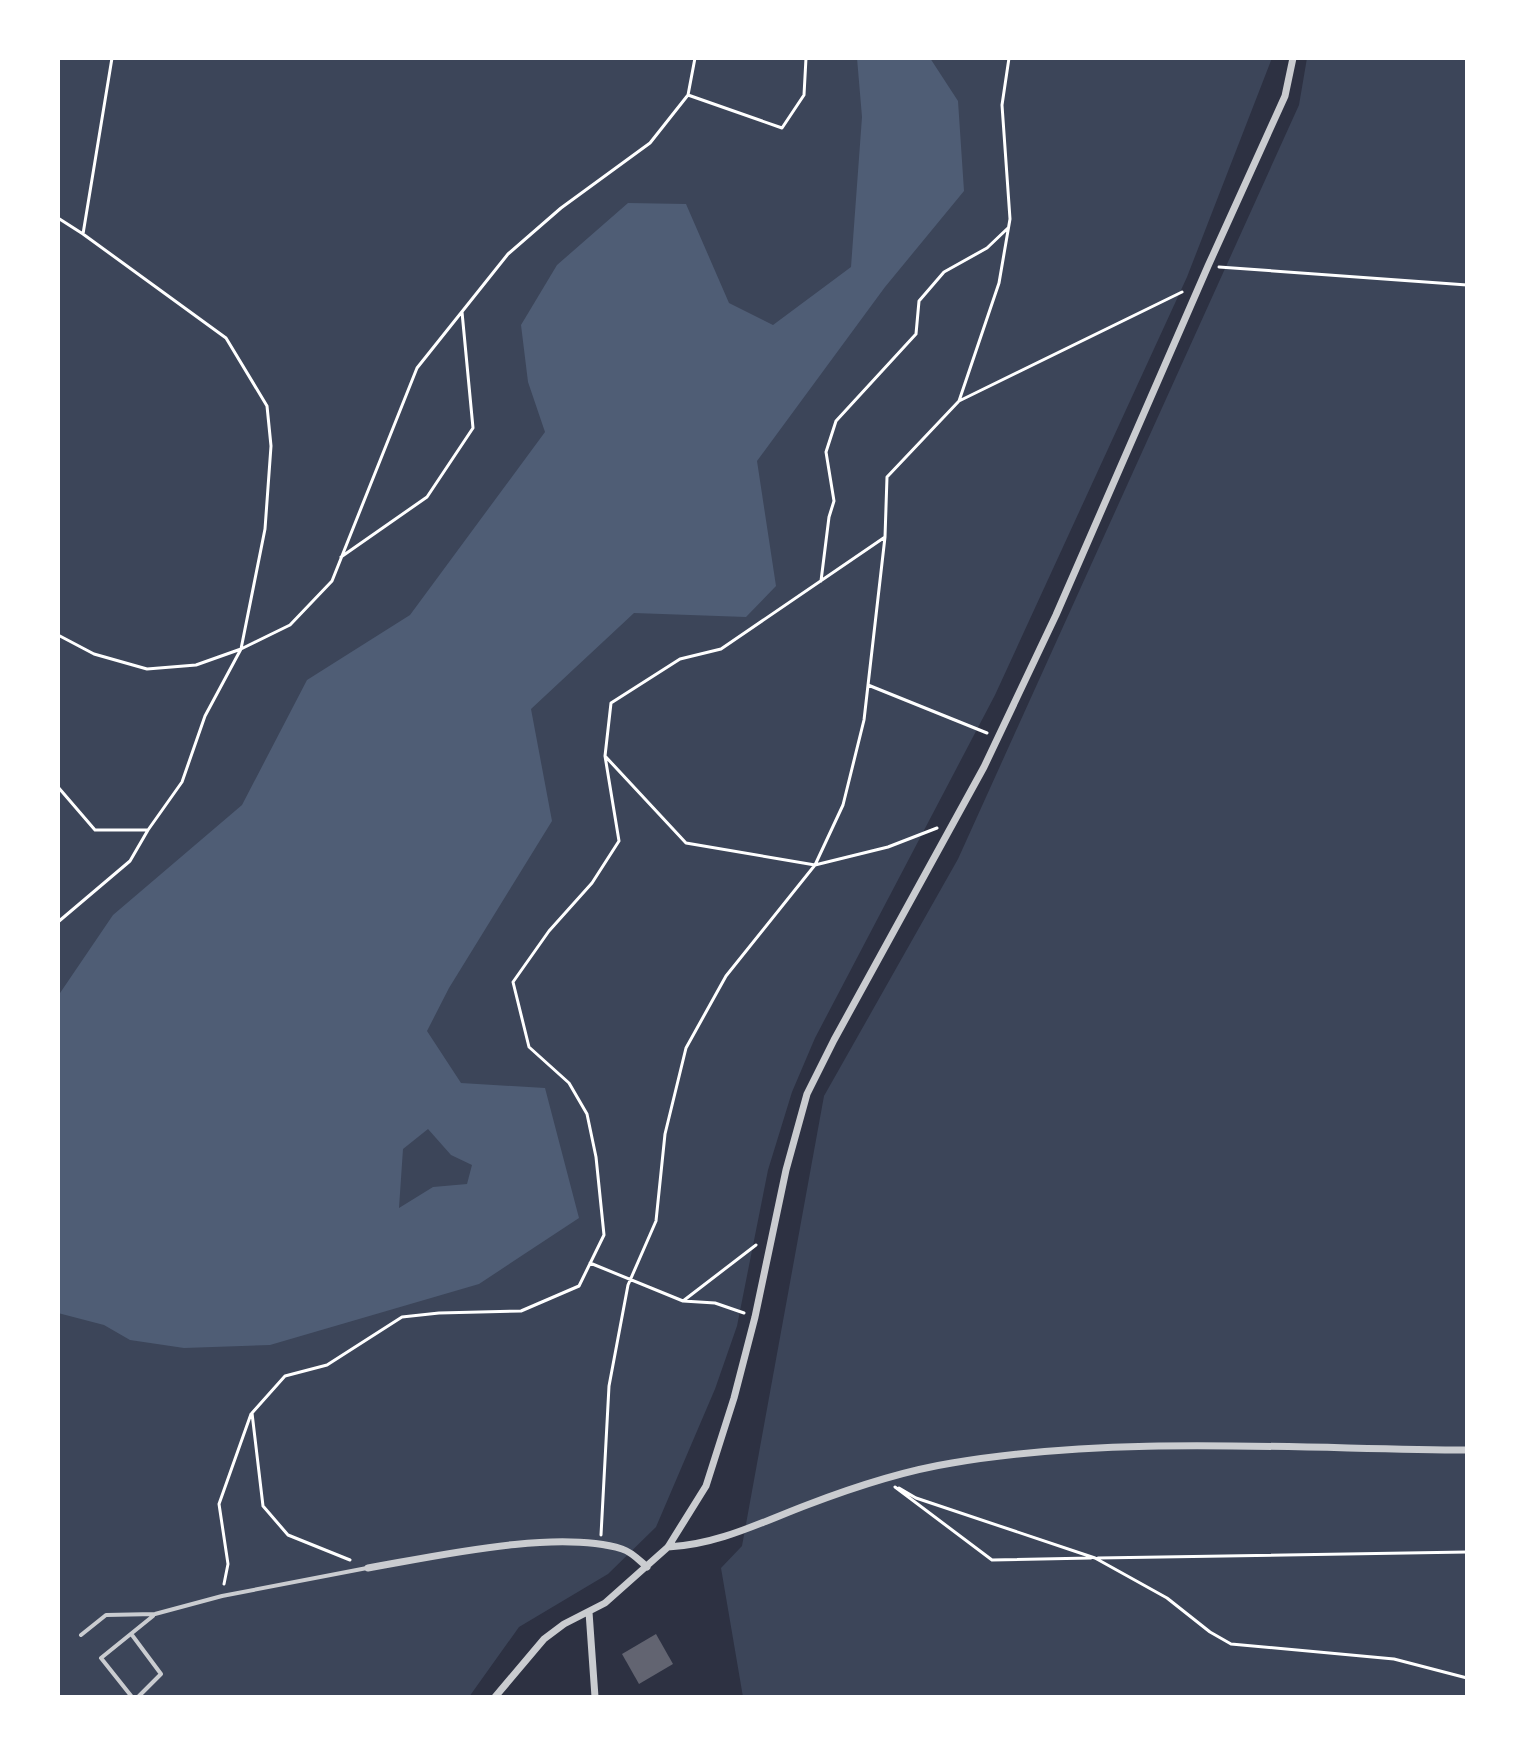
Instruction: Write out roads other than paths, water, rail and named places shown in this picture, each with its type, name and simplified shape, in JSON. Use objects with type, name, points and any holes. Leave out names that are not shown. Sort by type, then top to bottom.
[{"type":"street","points":[[495,1697],[544,1639],[564,1624],[613,1597],[668,1547],[706,1486],[755,1317],[786,1170],[807,1094],[998,738],[1056,615],[1285,96],[1293,58]]},
{"type":"street","points":[[668,1547],[691,1546],[742,1531],[882,1478],[982,1459],[1152,1447],[1467,1450]]},
{"type":"street","points":[[368,1568],[476,1550],[555,1543],[601,1545],[625,1550],[647,1567]]},
{"type":"street","points":[[589,1612],[595,1697]]},
{"type":"lane","points":[[81,1635],[106,1615],[155,1614],[222,1596],[368,1568]]},
{"type":"lane","points":[[132,1635],[161,1674],[135,1697],[101,1658],[155,1614]]}]
